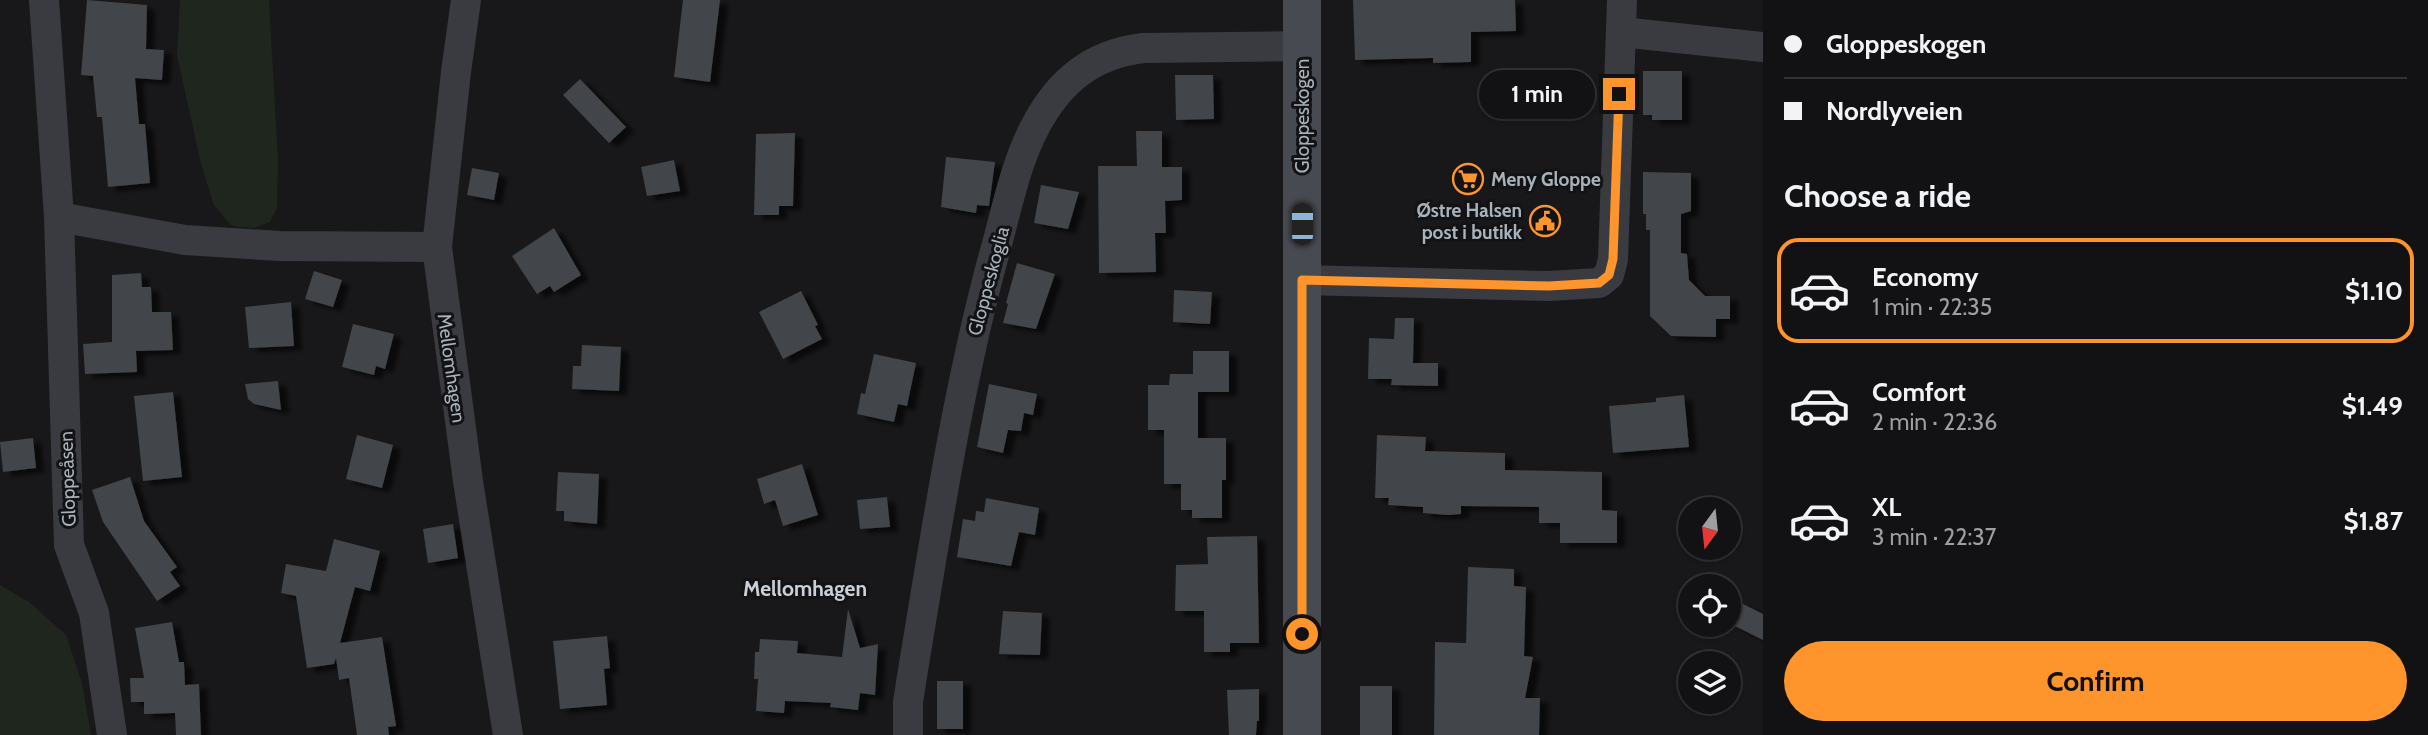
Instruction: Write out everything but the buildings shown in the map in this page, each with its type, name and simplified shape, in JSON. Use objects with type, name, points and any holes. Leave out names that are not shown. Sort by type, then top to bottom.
[{"type":"main road","name":"Gloppeskogen","points":[[1301,0],[1302,735]]},
{"type":"street","name":"Gloppeåsen","points":[[44,0],[59,217],[69,545],[94,613],[112,735]]},
{"type":"street","name":"Mellomhagen","points":[[466,0],[437,247],[470,493],[508,735]]},
{"type":"street","points":[[1302,280],[1549,286],[1599,283],[1609,275],[1613,259],[1622,0]]},
{"type":"street","points":[[1621,32],[1763,47]]},
{"type":"street","name":"Gloppeskoglia","points":[[908,735],[908,702],[914,664],[975,325],[1021,159],[1036,124],[1052,100],[1076,73],[1101,57],[1143,48],[1302,46]]},
{"type":"street","points":[[59,217],[184,240],[280,246],[437,247]]},
{"type":"shaded area","points":[[180,0],[269,0],[278,161],[277,208],[270,222],[253,228],[232,226],[214,205],[201,164],[177,55]]},
{"type":"shaded area","points":[[0,585],[29,602],[66,635],[82,683],[91,735],[0,735]]},
{"type":"place","name":"Meny Gloppe","points":[[1468,179]]},
{"type":"place","name":"Østre Halsen post i butikk","points":[[1545,221]]},
{"type":"district","name":"Mellomhagen","points":[[805,589]]},
{"type":"route","points":[[1302,634],[1302,280],[1549,286],[1599,283],[1609,275],[1613,259],[1619,94]]}]
